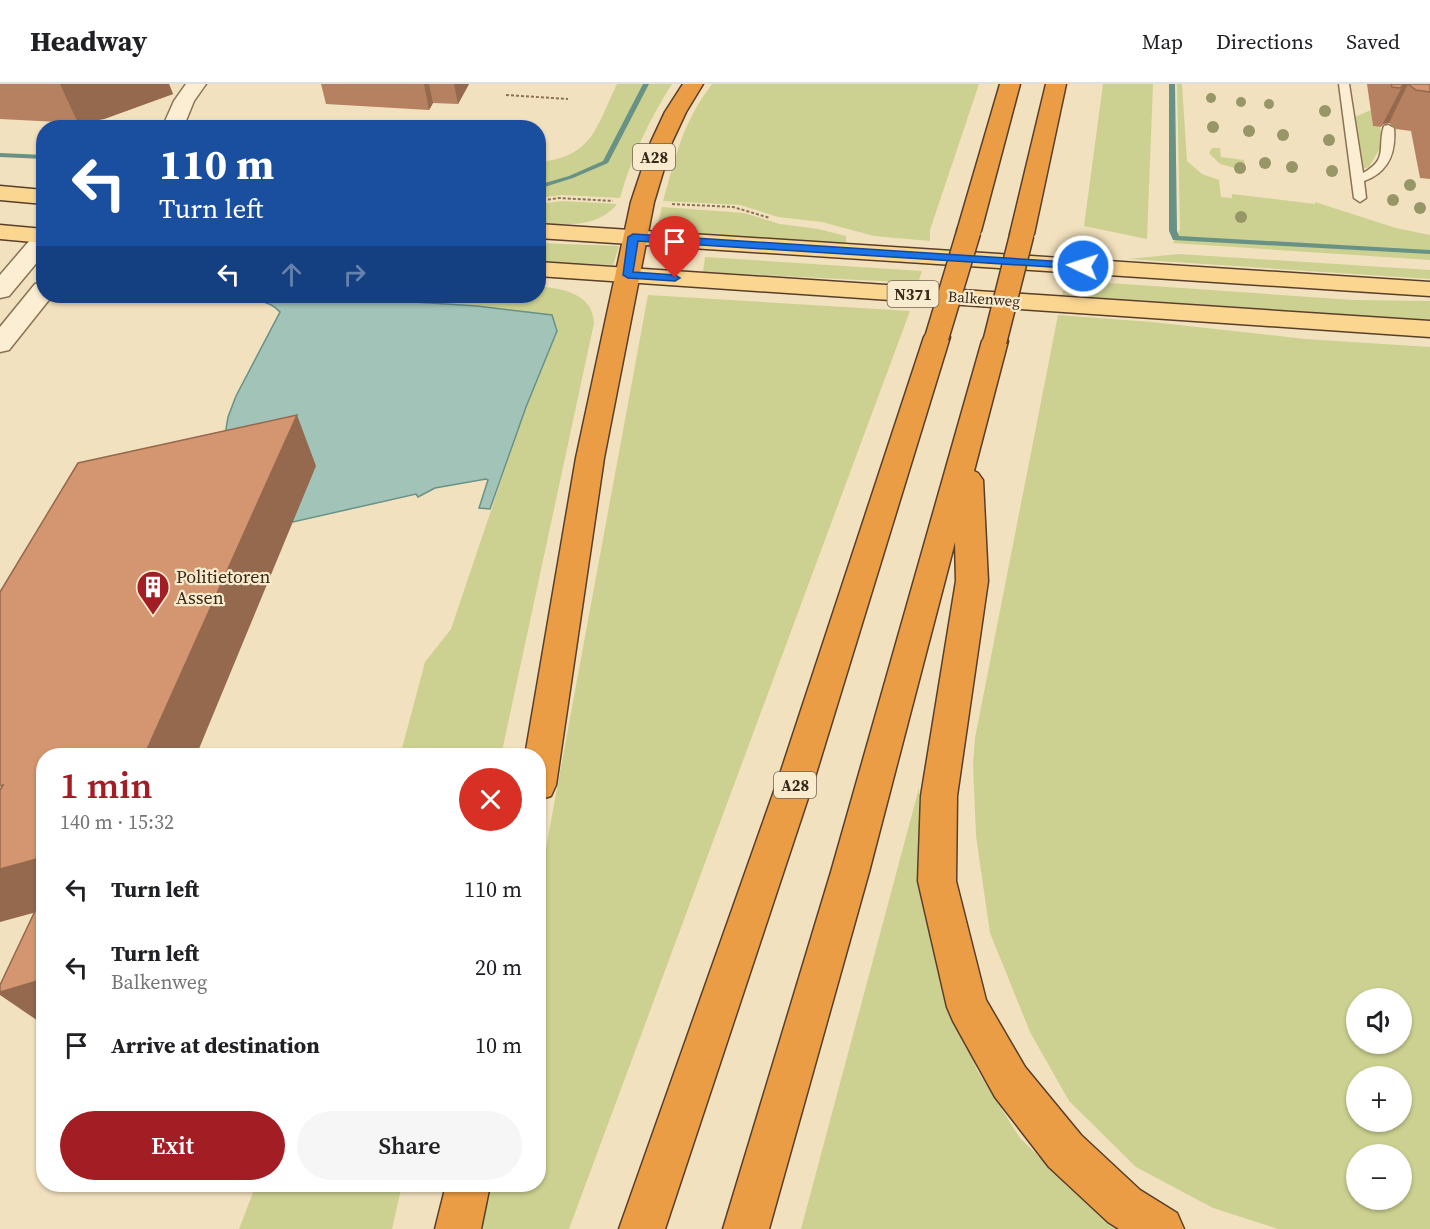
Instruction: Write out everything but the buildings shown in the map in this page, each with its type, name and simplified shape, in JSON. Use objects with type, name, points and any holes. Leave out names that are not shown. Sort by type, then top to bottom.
[{"type":"highway","name":"A28","points":[[544,748],[590,456],[628,275],[633,237],[654,158],[668,124],[693,84]]},
{"type":"highway","name":"A28","points":[[642,1229],[797,777],[937,337],[1010,84]]},
{"type":"highway","points":[[746,1229],[850,872],[967,450],[1022,234],[1056,84]]},
{"type":"highway","points":[[967,450],[972,581],[939,796],[937,881],[967,1007],[1010,1082],[1065,1151],[1124,1206],[1161,1229]]},
{"type":"highway","points":[[458,1229],[466,1192]]},
{"type":"main road","points":[[0,193],[36,195]]},
{"type":"main road","points":[[0,232],[36,236]]},
{"type":"main road","points":[[546,232],[633,237]]},
{"type":"main road","name":"N371","points":[[633,237],[1430,289]]},
{"type":"main road","name":"Balkenweg","points":[[546,270],[1430,329]]},
{"type":"street","points":[[160,120],[190,92]]},
{"type":"street","points":[[176,120],[190,92]]},
{"type":"street","points":[[0,291],[36,247]]},
{"type":"street","points":[[0,345],[36,299]]},
{"type":"lane","points":[[1344,84],[1360,198]]},
{"type":"lane","points":[[1358,179],[1373,175],[1384,161],[1390,145],[1388,128]]},
{"type":"path","points":[[506,95],[568,99]]},
{"type":"green space","points":[[617,84],[672,84],[642,140],[620,198],[562,195],[546,197],[546,161],[571,154],[582,146],[597,126]]},
{"type":"green space","points":[[712,84],[979,84],[930,230],[930,241],[874,236],[822,222],[778,217],[740,205],[663,201],[676,154],[687,127],[693,113]]},
{"type":"green space","points":[[1103,84],[1153,84],[1147,239],[1084,226]]},
{"type":"green space","points":[[1177,84],[1182,84],[1187,161],[1202,174],[1219,180],[1221,197],[1232,198],[1232,194],[1315,204],[1315,202],[1396,228],[1430,235],[1430,260],[1173,243],[1180,229]]},
{"type":"green space","points":[[1371,110],[1373,126],[1380,127],[1383,143],[1369,167],[1363,169],[1355,117]]},
{"type":"green space","points":[[1212,148],[1220,148],[1221,157],[1244,160],[1246,171],[1220,164],[1209,153]]},
{"type":"green space","points":[[562,201],[617,204],[609,212],[591,221],[559,224],[546,223],[546,203]]},
{"type":"green space","points":[[662,207],[744,213],[780,224],[818,229],[846,236],[846,243],[656,231]]},
{"type":"green space","points":[[546,243],[619,246],[613,265],[546,261]]},
{"type":"green space","points":[[1179,254],[1430,270],[1430,279],[1128,259]]},
{"type":"green space","points":[[705,257],[922,271],[918,283],[703,272]]},
{"type":"green space","points":[[1066,280],[1353,300],[1430,301],[1430,320],[1062,295]]},
{"type":"green space","points":[[546,287],[566,291],[582,299],[592,313],[594,323],[503,748],[402,748],[425,662],[451,629],[526,407],[557,331],[552,315],[430,303],[546,303]]},
{"type":"green space","points":[[648,295],[910,311],[569,1229],[475,1229],[482,1192],[546,1192],[546,848]]},
{"type":"green space","points":[[1058,315],[1152,322],[1305,339],[1430,347],[1430,1229],[1278,1229],[1213,1208],[1136,1167],[1069,1101],[1030,1032],[990,933],[976,836],[973,765],[975,738]]},
{"type":"green space","points":[[919,788],[920,866],[942,984],[977,1070],[1020,1138],[1078,1195],[1124,1229],[801,1229]]},
{"type":"green space","points":[[253,1192],[400,1192],[392,1229],[239,1229]]},
{"type":"water","points":[[266,303],[430,303],[552,315],[557,331],[526,407],[490,509],[479,508],[488,480],[486,479],[435,488],[418,497],[416,494],[293,522],[225,435],[228,417],[236,396],[280,312]]},
{"type":"waterway","points":[[546,185],[606,162],[646,84]]},
{"type":"waterway","points":[[1172,84],[1173,231],[1176,238],[1430,252]]},
{"type":"waterway","points":[[0,155],[36,157]]},
{"type":"place","name":"Politietoren Assen","points":[[153,616]]},
{"type":"route","points":[[675,278],[628,275],[633,237],[1083,266]]}]
